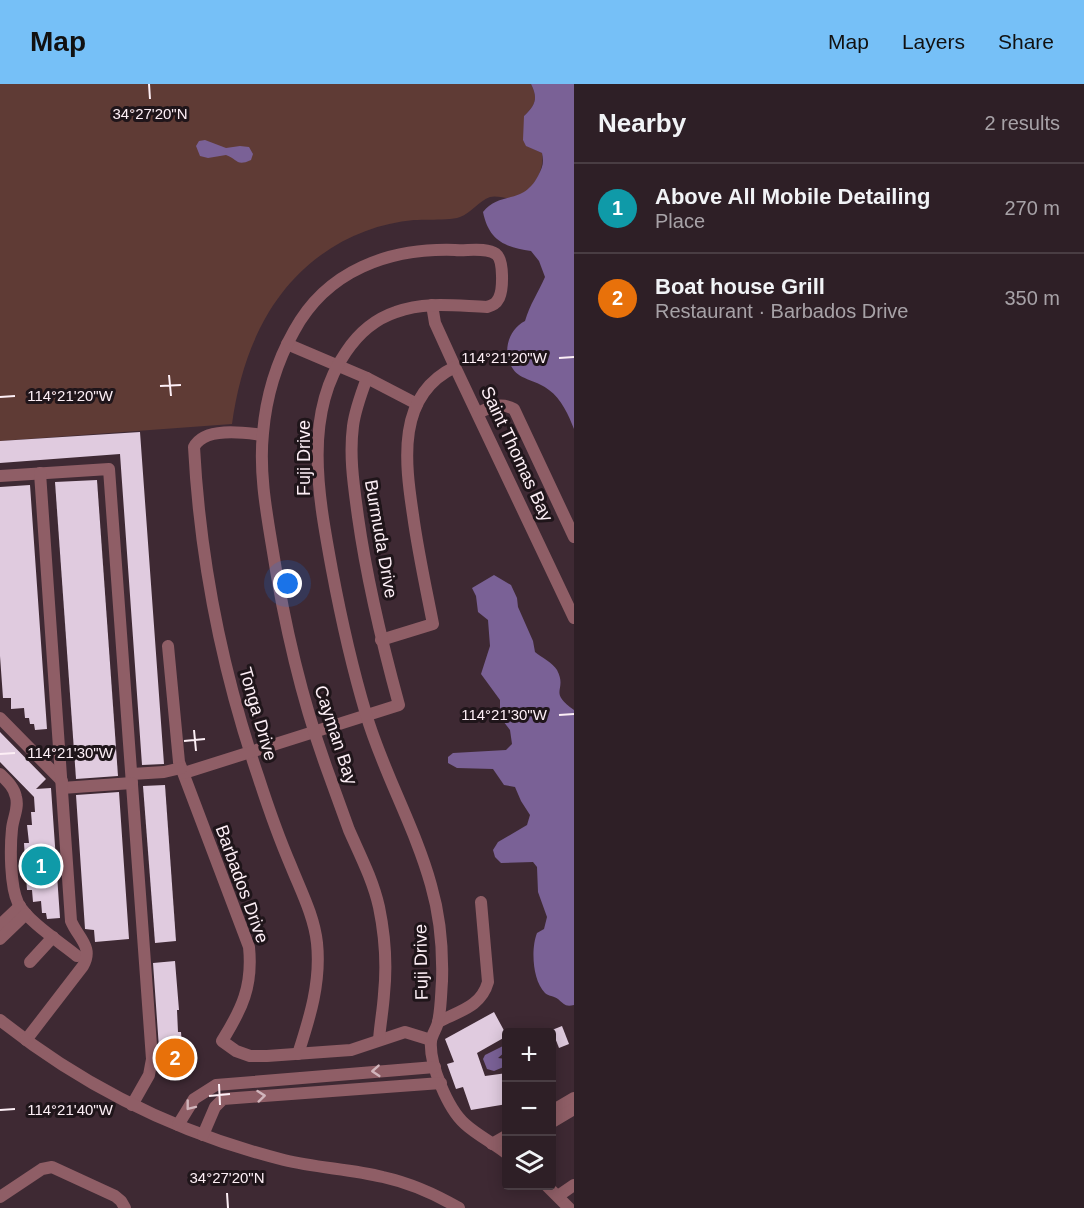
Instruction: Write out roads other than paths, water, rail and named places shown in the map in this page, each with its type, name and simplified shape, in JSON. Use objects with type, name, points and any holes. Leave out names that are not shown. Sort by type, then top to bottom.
[{"type":"street","name":"Fuji Drive","points":[[262,435],[274,374],[298,322],[317,297],[366,264],[396,254],[431,250],[489,251],[498,255],[502,263],[501,296],[495,304],[487,307],[432,305],[403,309],[373,323],[355,338],[336,365],[320,417],[318,472],[337,597],[366,715],[419,851],[438,916],[442,952],[438,1022],[431,1040]]},
{"type":"street","name":"Saint Thomas Bay","points":[[432,305],[435,323],[574,618]]},
{"type":"street","points":[[287,344],[367,378],[417,404]]},
{"type":"street","points":[[381,639],[434,624],[418,551],[406,452],[408,429],[417,404],[441,374],[455,367]]},
{"type":"street","name":"Burmuda Drive","points":[[366,715],[399,705],[381,639],[363,551],[352,473],[353,424],[367,378]]},
{"type":"street","points":[[478,413],[497,405],[506,405],[514,409],[574,537]]},
{"type":"street","name":"Tonga Drive","points":[[262,435],[240,432],[205,435],[198,440],[194,447],[197,507],[211,603],[249,753],[313,921],[317,943],[318,972],[314,1006],[298,1054]]},
{"type":"street","name":"Cayman Bay","points":[[262,435],[264,484],[278,586],[291,652],[314,733],[378,903],[385,961],[379,1040]]},
{"type":"street","points":[[0,476],[109,469],[152,1062],[149,1075],[132,1105]]},
{"type":"street","points":[[26,1040],[84,964],[87,954],[85,943],[72,921],[40,473]]},
{"type":"street","points":[[562,593],[574,587]]},
{"type":"street","name":"Barbados Drive","points":[[168,646],[177,756],[207,841],[249,947],[251,963],[248,989],[239,1013],[222,1041],[236,1051],[250,1056],[351,1050],[405,1032],[431,1040]]},
{"type":"street","points":[[62,784],[132,779],[182,771],[249,753],[366,715]]},
{"type":"street","points":[[0,718],[62,784]]},
{"type":"street","points":[[0,774],[12,786],[16,798],[11,841],[15,896],[23,910],[77,956]]},
{"type":"street","points":[[0,881],[13,880]]},
{"type":"street","points":[[438,1022],[477,1002],[485,994],[488,982],[481,902]]},
{"type":"street","points":[[0,925],[23,910]]},
{"type":"street","points":[[0,939],[23,910]]},
{"type":"street","points":[[30,962],[53,937]]},
{"type":"street","points":[[0,1020],[69,1070],[132,1105],[178,1125],[243,1150],[288,1161],[382,1176],[403,1182],[459,1208]]},
{"type":"street","points":[[431,1040],[435,1067],[447,1100],[463,1123],[502,1148]]},
{"type":"street","points":[[178,1125],[194,1099],[216,1084],[435,1067]]},
{"type":"street","points":[[203,1135],[215,1107],[223,1099],[441,1083]]},
{"type":"street","points":[[556,1108],[574,1098]]},
{"type":"street","points":[[556,1120],[574,1109]]},
{"type":"street","points":[[0,1197],[42,1169],[54,1167],[115,1196],[122,1201],[125,1208]]},
{"type":"street","points":[[558,1196],[574,1185]]},
{"type":"street","points":[[552,1190],[569,1208]]},
{"type":"place","name":"Above All Mobile Detailing","points":[[41,866]]},
{"type":"place","name":"Boat house Grill","points":[[175,1058]]}]
